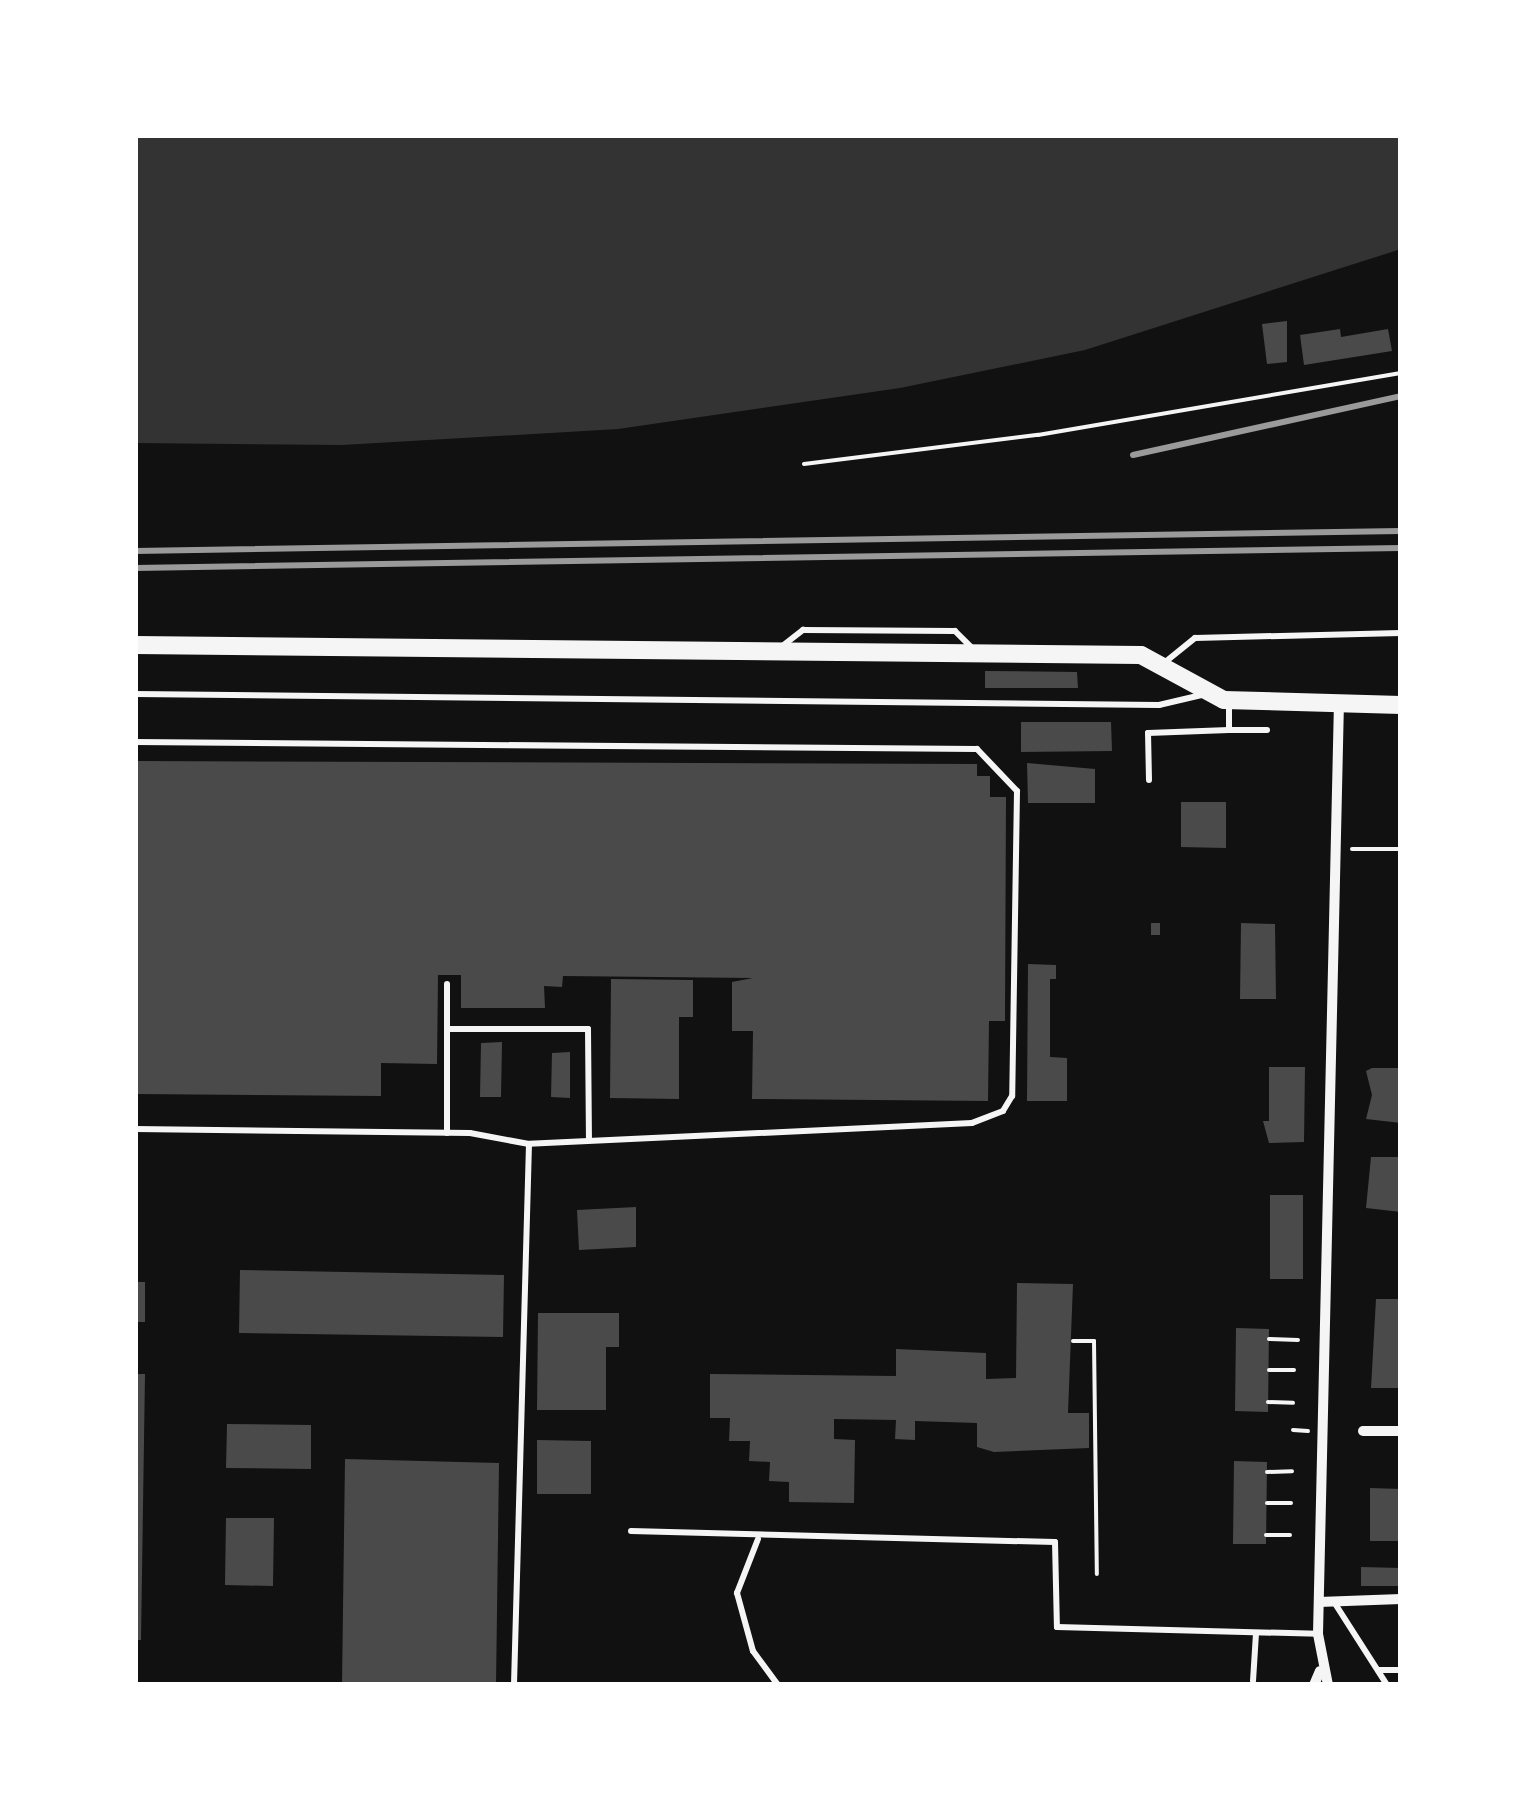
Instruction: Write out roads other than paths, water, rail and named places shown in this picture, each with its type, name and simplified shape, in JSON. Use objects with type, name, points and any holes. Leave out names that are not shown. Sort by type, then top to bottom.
[{"type":"street","points":[[135,644],[973,649],[1141,655],[1164,663],[1207,694],[1228,700],[1401,705]]},
{"type":"street","points":[[1314,1685],[1320,1671],[1339,704]]},
{"type":"street","points":[[1363,1431],[1401,1431]]},
{"type":"street","points":[[1319,1602],[1401,1600]]},
{"type":"street","points":[[1320,1671],[1328,1685]]},
{"type":"lane","points":[[1164,663],[1195,638],[1401,633]]},
{"type":"lane","points":[[135,694],[1159,705],[1207,694]]},
{"type":"lane","points":[[1228,700],[1229,730]]},
{"type":"lane","points":[[1150,780],[1148,732],[1268,730]]},
{"type":"lane","points":[[135,742],[977,748],[1006,772],[1017,791],[1012,1096],[1003,1111],[972,1124],[529,1144],[447,1133],[135,1129]]},
{"type":"lane","points":[[447,984],[447,1133]]},
{"type":"lane","points":[[447,1029],[588,1029],[589,1140]]},
{"type":"lane","points":[[514,1685],[529,1144]]},
{"type":"lane","points":[[631,1531],[758,1540],[1055,1542],[1058,1628],[1318,1634]]},
{"type":"lane","points":[[758,1540],[737,1594],[753,1651],[778,1685]]},
{"type":"lane","points":[[1334,1601],[1387,1685]]},
{"type":"lane","points":[[1252,1681],[1256,1633]]},
{"type":"lane","points":[[1377,1670],[1401,1670]]},
{"type":"railway","points":[[1133,455],[1401,396]]},
{"type":"railway","points":[[135,551],[1401,531]]},
{"type":"railway","points":[[135,568],[1401,548]]}]
